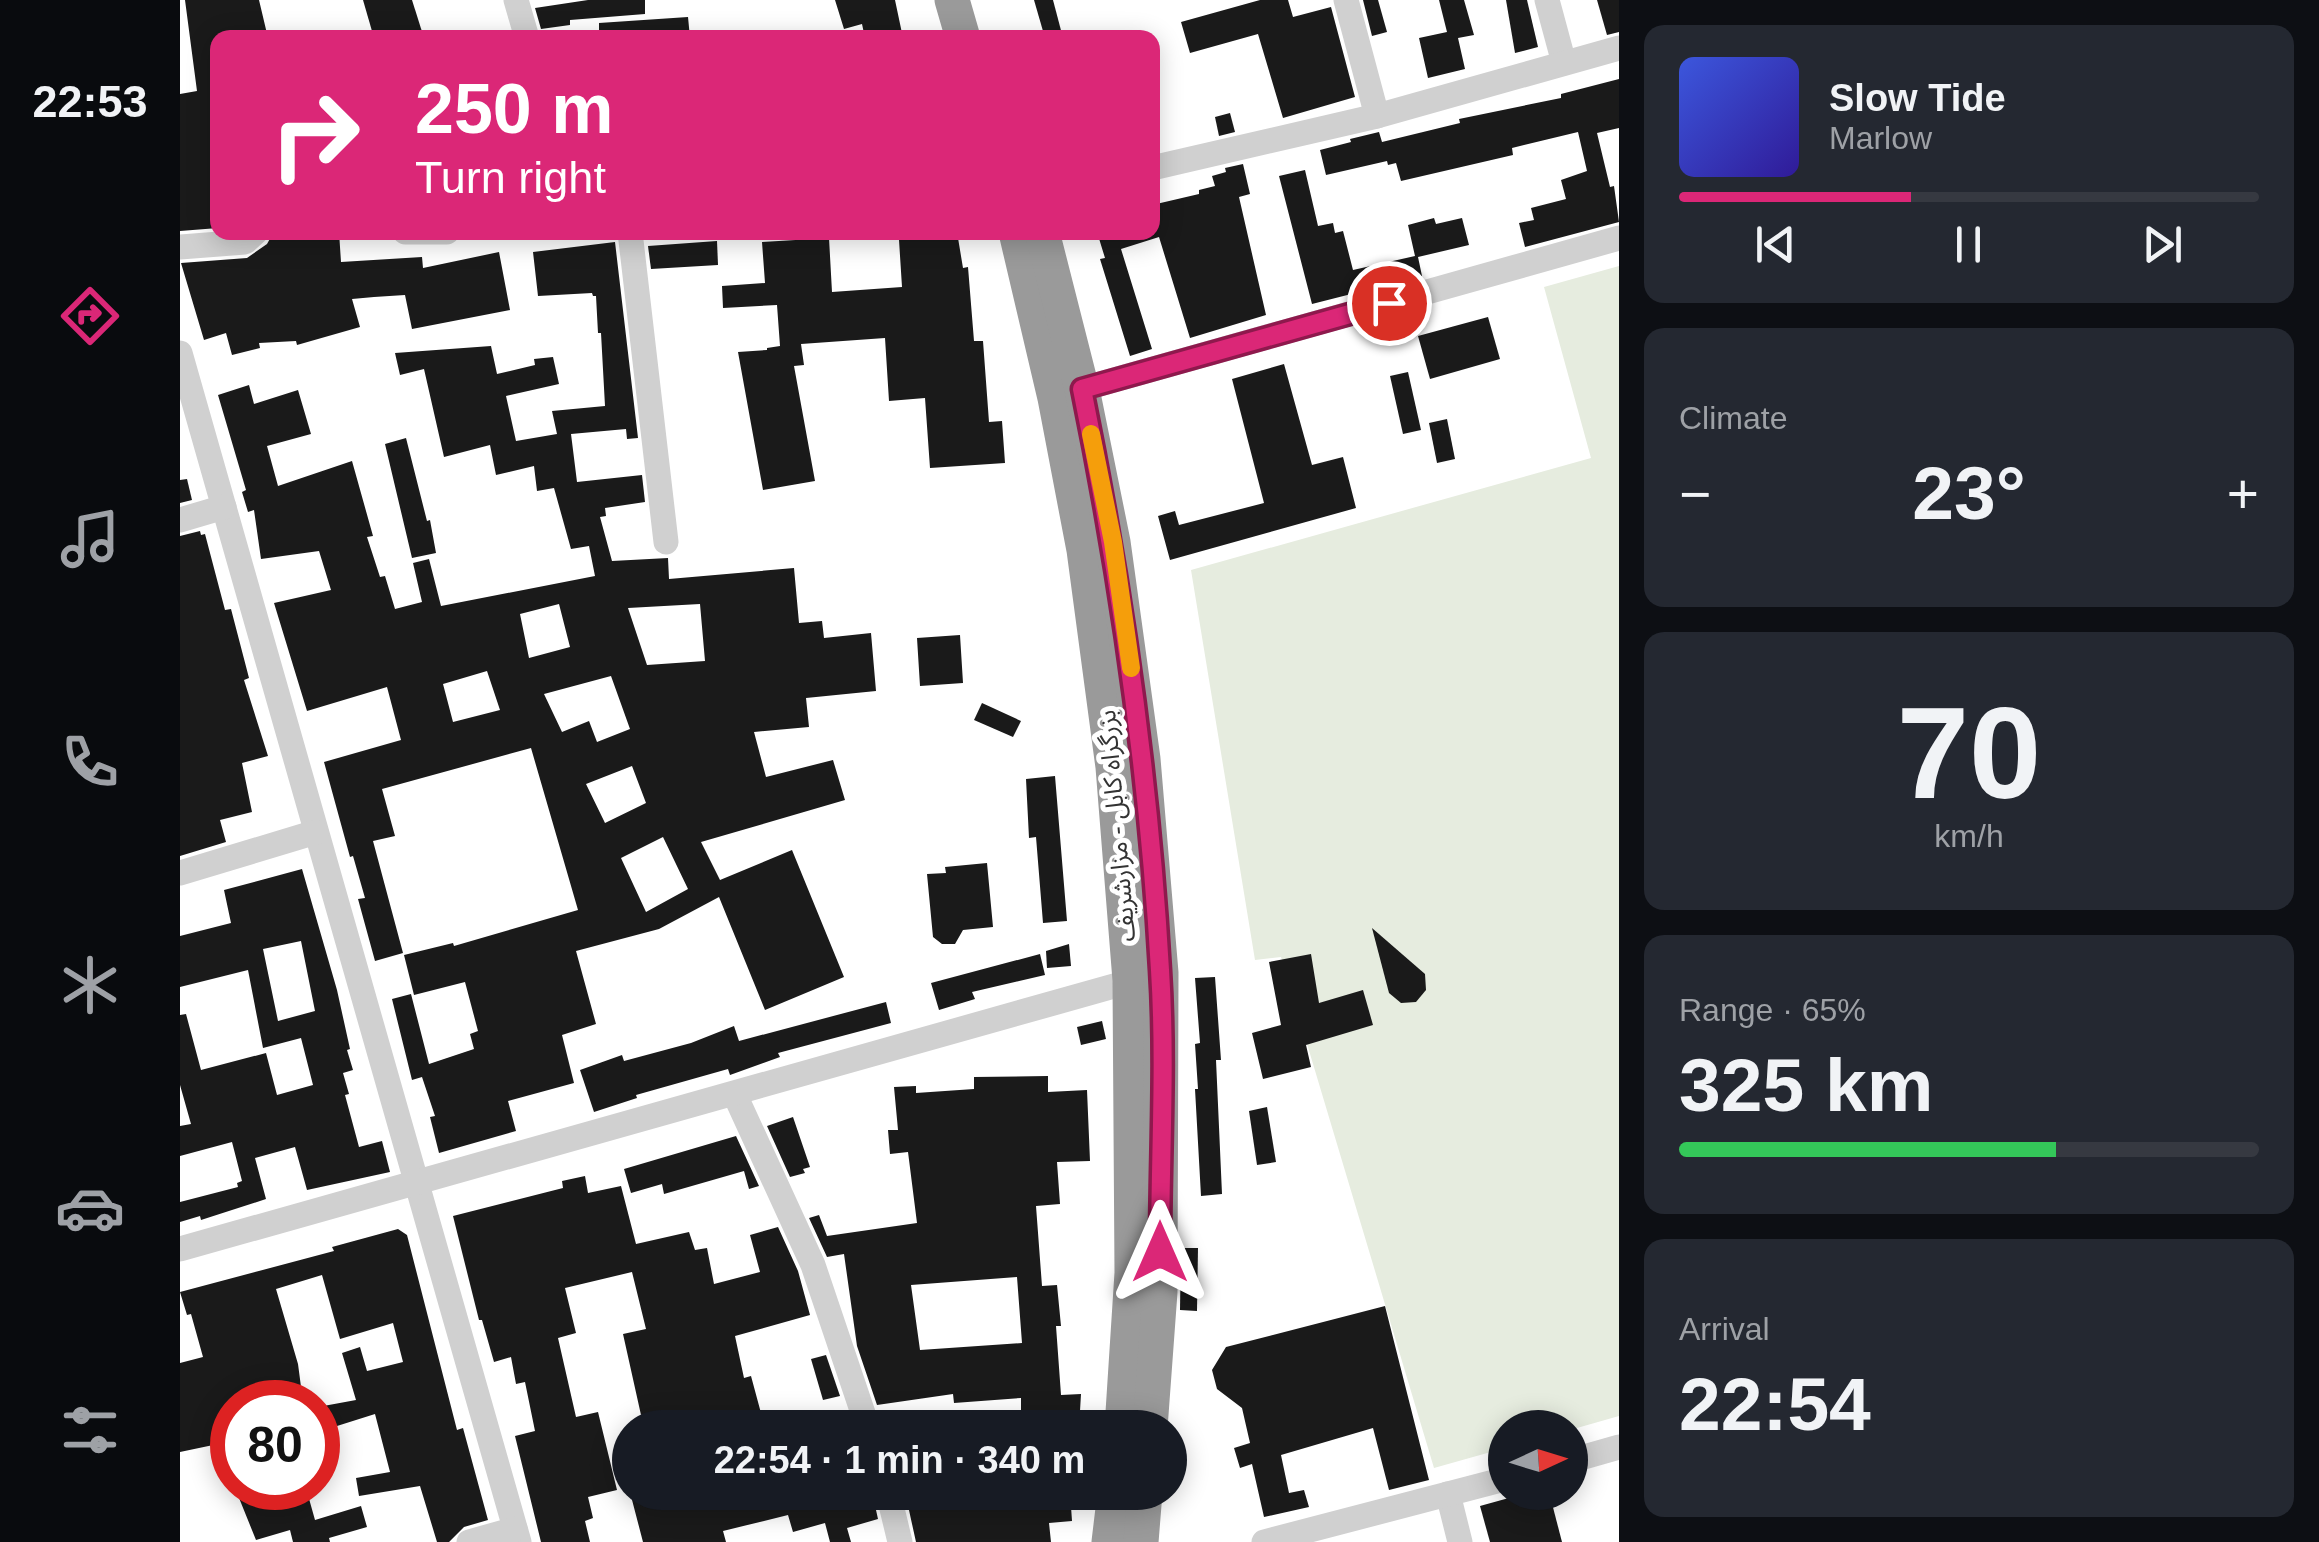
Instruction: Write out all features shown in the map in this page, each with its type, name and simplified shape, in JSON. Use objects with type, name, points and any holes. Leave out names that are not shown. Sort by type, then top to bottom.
[{"type":"highway","points":[[952,0],[961,30]]},
{"type":"highway","points":[[978,0],[986,30]]},
{"type":"highway","name":"بزرگراه کابل - مزارشریف","points":[[1018,240],[1055,398],[1084,550],[1145,977],[1123,1410]]},
{"type":"highway","name":"بزرگراه کابل - مزارشریف","points":[[1044,240],[1082,389],[1113,542],[1143,759],[1145,977],[1160,1292],[1151,1410]]},
{"type":"highway","points":[[1109,1542],[1113,1510]]},
{"type":"highway","points":[[1141,1542],[1144,1510]]},
{"type":"street","points":[[516,0],[525,30]]},
{"type":"street","points":[[1346,0],[1376,116]]},
{"type":"street","points":[[1547,0],[1564,63]]},
{"type":"street","points":[[1160,166],[1376,116],[1619,48]]},
{"type":"street","points":[[1082,389],[1619,238]]},
{"type":"street","points":[[180,247],[246,240]]},
{"type":"street","points":[[631,240],[666,542]]},
{"type":"street","points":[[180,352],[517,1535],[470,1542]]},
{"type":"street","points":[[180,520],[224,507]]},
{"type":"street","points":[[180,873],[316,832]]},
{"type":"street","points":[[180,1249],[1145,977]]},
{"type":"street","points":[[735,1095],[814,1265],[862,1410]]},
{"type":"street","points":[[1588,1456],[1619,1447]]},
{"type":"street","points":[[1264,1542],[1488,1483]]},
{"type":"street","points":[[1448,1494],[1460,1542]]},
{"type":"street","points":[[892,1510],[900,1542]]},
{"type":"shaded area","points":[[1619,266],[1619,1416],[1588,1425],[1588,1410],[1488,1410],[1488,1453],[1434,1468],[1281,957],[1255,960],[1191,570],[1591,458],[1544,287]]},
{"type":"building","points":[[185,0],[259,0],[266,30],[210,30],[210,229],[180,231],[180,94],[197,91]]},
{"type":"building","points":[[363,0],[412,0],[421,30],[372,30]]},
{"type":"building","points":[[588,0],[645,0],[645,14],[570,20],[570,25],[541,29],[535,8]]},
{"type":"building","points":[[835,0],[895,0],[901,30],[863,30],[862,24],[844,29]]},
{"type":"building","points":[[1034,0],[1053,0],[1061,30],[1043,30]]},
{"type":"building","points":[[1260,0],[1288,0],[1293,17],[1331,7],[1355,97],[1283,118],[1258,34],[1190,53],[1181,22]]},
{"type":"building","points":[[1363,0],[1378,0],[1387,32],[1372,36]]},
{"type":"building","points":[[1439,0],[1464,0],[1474,35],[1458,38],[1465,69],[1428,78],[1419,38],[1447,32]]},
{"type":"building","points":[[1506,0],[1527,0],[1538,47],[1515,53]]},
{"type":"building","points":[[1597,0],[1619,0],[1619,32],[1607,35]]},
{"type":"building","points":[[688,17],[689,30],[599,30],[599,23]]},
{"type":"building","points":[[1619,79],[1619,128],[1597,133],[1610,187],[1614,186],[1619,222],[1525,247],[1519,223],[1534,220],[1531,208],[1566,199],[1561,180],[1587,171],[1578,132],[1512,148],[1513,155],[1401,181],[1396,163],[1388,165],[1387,161],[1326,175],[1320,150],[1351,142],[1350,139],[1379,132],[1382,142],[1460,123],[1459,119],[1561,98],[1561,94]]},
{"type":"building","points":[[1230,113],[1235,132],[1219,136],[1215,117]]},
{"type":"building","points":[[1243,164],[1250,194],[1239,197],[1266,315],[1190,338],[1160,240],[1160,203],[1215,186],[1212,176],[1226,172],[1225,168]]},
{"type":"building","points":[[1305,170],[1318,226],[1333,223],[1335,233],[1343,231],[1353,270],[1415,256],[1408,225],[1434,218],[1436,224],[1462,218],[1469,245],[1418,257],[1422,276],[1312,304],[1279,176]]},
{"type":"building","points":[[269,240],[340,240],[341,262],[422,257],[423,268],[499,252],[510,310],[412,329],[405,295],[352,299],[360,327],[297,345],[296,341],[259,343],[260,348],[232,355],[226,333],[204,340],[181,263],[247,258]]},
{"type":"building","points":[[829,240],[832,292],[902,287],[899,240],[958,240],[963,268],[968,267],[974,341],[983,341],[989,422],[1002,421],[1005,463],[930,468],[925,398],[889,401],[885,338],[801,344],[804,365],[794,366],[815,481],[763,490],[738,352],[780,346],[777,305],[723,308],[722,286],[765,283],[762,242]]},
{"type":"building","points":[[1099,240],[1150,240],[1121,249],[1152,349],[1130,356],[1100,259],[1105,258]]},
{"type":"building","points":[[717,241],[718,265],[651,269],[648,246]]},
{"type":"building","points":[[615,242],[638,438],[627,439],[626,429],[571,434],[577,482],[642,475],[645,502],[605,508],[606,516],[600,517],[612,561],[668,558],[669,579],[794,568],[799,623],[822,621],[824,638],[871,633],[876,691],[806,698],[809,727],[754,732],[766,777],[833,760],[845,800],[701,842],[720,880],[792,850],[844,977],[765,1010],[719,897],[659,929],[576,951],[596,1024],[562,1035],[574,1083],[508,1101],[516,1131],[439,1153],[430,1117],[435,1116],[422,1077],[412,1080],[392,999],[411,994],[429,1064],[474,1049],[470,1034],[478,1031],[465,982],[414,995],[404,955],[453,943],[454,946],[578,910],[531,748],[382,789],[395,836],[373,841],[403,953],[375,961],[358,899],[365,898],[324,762],[401,740],[387,687],[307,711],[274,603],[331,590],[319,551],[261,559],[254,510],[248,512],[242,492],[246,490],[218,395],[249,385],[254,404],[298,390],[311,434],[267,446],[278,486],[352,461],[373,536],[367,537],[395,609],[422,602],[413,563],[429,559],[441,606],[595,576],[589,546],[571,549],[554,488],[537,491],[534,466],[496,475],[490,445],[444,457],[424,369],[400,375],[395,353],[491,346],[497,374],[535,365],[534,359],[553,357],[559,384],[506,396],[516,441],[557,434],[552,411],[605,406],[596,296],[538,296],[533,252]],"holes":[[[559,604],[570,647],[529,658],[520,614]],[[700,604],[705,661],[647,665],[628,608]],[[487,671],[500,710],[453,722],[443,684]],[[611,676],[630,729],[597,742],[589,721],[562,732],[544,694]],[[632,766],[646,803],[605,823],[586,784]],[[663,837],[688,889],[646,912],[621,858]]]},
{"type":"building","points":[[1488,317],[1500,359],[1430,379],[1418,336]]},
{"type":"building","points":[[1284,364],[1312,465],[1343,457],[1356,508],[1170,560],[1158,516],[1175,511],[1179,525],[1264,503],[1232,379]]},
{"type":"building","points":[[1408,372],[1421,430],[1403,434],[1390,376]]},
{"type":"building","points":[[1447,419],[1455,459],[1437,463],[1429,423]]},
{"type":"building","points":[[406,438],[436,553],[412,558],[385,444]]},
{"type":"building","points":[[187,479],[192,500],[180,503],[180,480]]},
{"type":"building","points":[[200,531],[205,534],[225,610],[231,609],[249,678],[244,680],[268,756],[242,763],[252,812],[220,820],[226,842],[180,856],[180,536]]},
{"type":"building","points":[[960,635],[963,683],[920,686],[917,638]]},
{"type":"building","points":[[982,703],[1021,721],[1013,737],[974,720]]},
{"type":"building","points":[[1055,776],[1067,921],[1043,923],[1036,837],[1029,838],[1026,779]]},
{"type":"building","points":[[987,863],[993,927],[963,930],[955,944],[942,944],[933,937],[927,874],[946,873],[945,867]]},
{"type":"building","points":[[302,869],[350,1049],[347,1050],[353,1070],[343,1073],[349,1094],[345,1095],[359,1147],[382,1141],[390,1172],[307,1190],[295,1147],[255,1158],[266,1199],[201,1220],[200,1216],[180,1222],[180,1202],[238,1187],[237,1183],[242,1181],[232,1142],[180,1156],[180,1126],[191,1124],[180,1085],[180,1015],[186,1014],[201,1070],[266,1053],[277,1095],[313,1085],[301,1038],[263,1048],[248,970],[180,987],[180,936],[231,923],[224,890]],"holes":[[[301,941],[315,1011],[278,1021],[263,949]]]},
{"type":"building","points":[[1372,928],[1425,974],[1426,990],[1416,1002],[1401,1003],[1389,993]]},
{"type":"building","points":[[1069,944],[1071,966],[1047,968],[1046,951]]},
{"type":"building","points":[[1040,954],[1045,975],[972,992],[975,999],[939,1010],[931,983]]},
{"type":"building","points":[[1311,954],[1319,1003],[1363,990],[1373,1025],[1306,1045],[1311,1067],[1263,1079],[1252,1033],[1281,1025],[1269,962]]},
{"type":"building","points":[[1215,977],[1221,1060],[1216,1060],[1222,1194],[1201,1196],[1195,1089],[1195,1044],[1200,1043],[1195,978]]},
{"type":"building","points":[[886,1002],[891,1023],[778,1053],[780,1057],[730,1075],[728,1069],[636,1095],[637,1098],[594,1112],[580,1070],[622,1055],[624,1061],[691,1043],[734,1026],[739,1041]]},
{"type":"building","points":[[1102,1021],[1106,1039],[1081,1045],[1077,1027]]},
{"type":"building","points":[[1048,1076],[1048,1092],[1087,1090],[1090,1161],[1057,1162],[1060,1204],[1036,1206],[1042,1286],[1057,1285],[1061,1395],[1081,1394],[1080,1410],[1021,1410],[1021,1398],[954,1403],[953,1394],[877,1405],[857,1346],[844,1254],[827,1257],[809,1218],[819,1215],[827,1236],[917,1223],[908,1152],[890,1154],[888,1130],[898,1130],[894,1087],[916,1086],[916,1093],[974,1089],[974,1077]],"holes":[[[1017,1277],[1022,1343],[920,1350],[911,1285]]]},
{"type":"building","points":[[1267,1107],[1276,1162],[1257,1165],[1249,1111]]},
{"type":"building","points":[[793,1117],[810,1167],[803,1169],[805,1173],[790,1177],[767,1126]]},
{"type":"building","points":[[736,1136],[759,1186],[749,1189],[744,1171],[664,1194],[662,1184],[631,1193],[624,1169]]},
{"type":"building","points":[[585,1176],[588,1193],[621,1186],[636,1244],[689,1232],[695,1250],[707,1248],[714,1284],[760,1272],[750,1235],[778,1227],[798,1271],[810,1315],[735,1336],[744,1378],[751,1376],[760,1410],[640,1410],[623,1334],[646,1329],[632,1272],[565,1288],[576,1333],[558,1338],[576,1417],[598,1412],[612,1469],[612,1491],[588,1497],[593,1518],[585,1521],[590,1542],[541,1542],[515,1436],[535,1431],[525,1382],[516,1384],[511,1357],[494,1362],[479,1320],[453,1216],[563,1188],[562,1181]]},
{"type":"building","points":[[398,1229],[407,1235],[457,1430],[463,1428],[488,1520],[464,1527],[449,1542],[437,1542],[420,1486],[359,1496],[356,1478],[390,1472],[375,1414],[340,1425],[340,1403],[356,1400],[342,1353],[360,1347],[367,1371],[403,1362],[393,1323],[340,1339],[322,1275],[276,1289],[300,1380],[210,1380],[210,1446],[180,1452],[180,1363],[203,1357],[191,1314],[187,1315],[180,1292],[334,1251],[332,1247]]},
{"type":"building","points":[[1181,1248],[1198,1248],[1197,1311],[1180,1310]]},
{"type":"building","points":[[1385,1306],[1429,1480],[1389,1490],[1373,1428],[1281,1455],[1289,1493],[1304,1490],[1309,1507],[1264,1517],[1252,1464],[1240,1468],[1234,1448],[1250,1443],[1242,1408],[1217,1389],[1212,1370],[1226,1347]]},
{"type":"building","points":[[826,1355],[840,1396],[823,1400],[811,1359]]},
{"type":"building","points":[[1488,1504],[1488,1510],[1554,1510],[1562,1542],[1490,1542],[1480,1506]]},
{"type":"building","points":[[361,1506],[367,1527],[329,1538],[330,1542],[293,1542],[290,1530],[256,1540],[244,1510],[312,1510],[315,1520]]},
{"type":"building","points":[[635,1510],[876,1510],[878,1519],[847,1528],[851,1542],[830,1542],[825,1523],[793,1532],[788,1515],[723,1531],[726,1542],[643,1542]]},
{"type":"building","points":[[909,1510],[1071,1510],[1072,1521],[1049,1523],[1051,1542],[916,1542]]},
{"type":"slow traffic","points":[[1091,434],[1113,542],[1131,668]]},
{"type":"route","points":[[1160,1252],[1160,973],[1143,759],[1113,542],[1082,389],[1389,303]]}]
